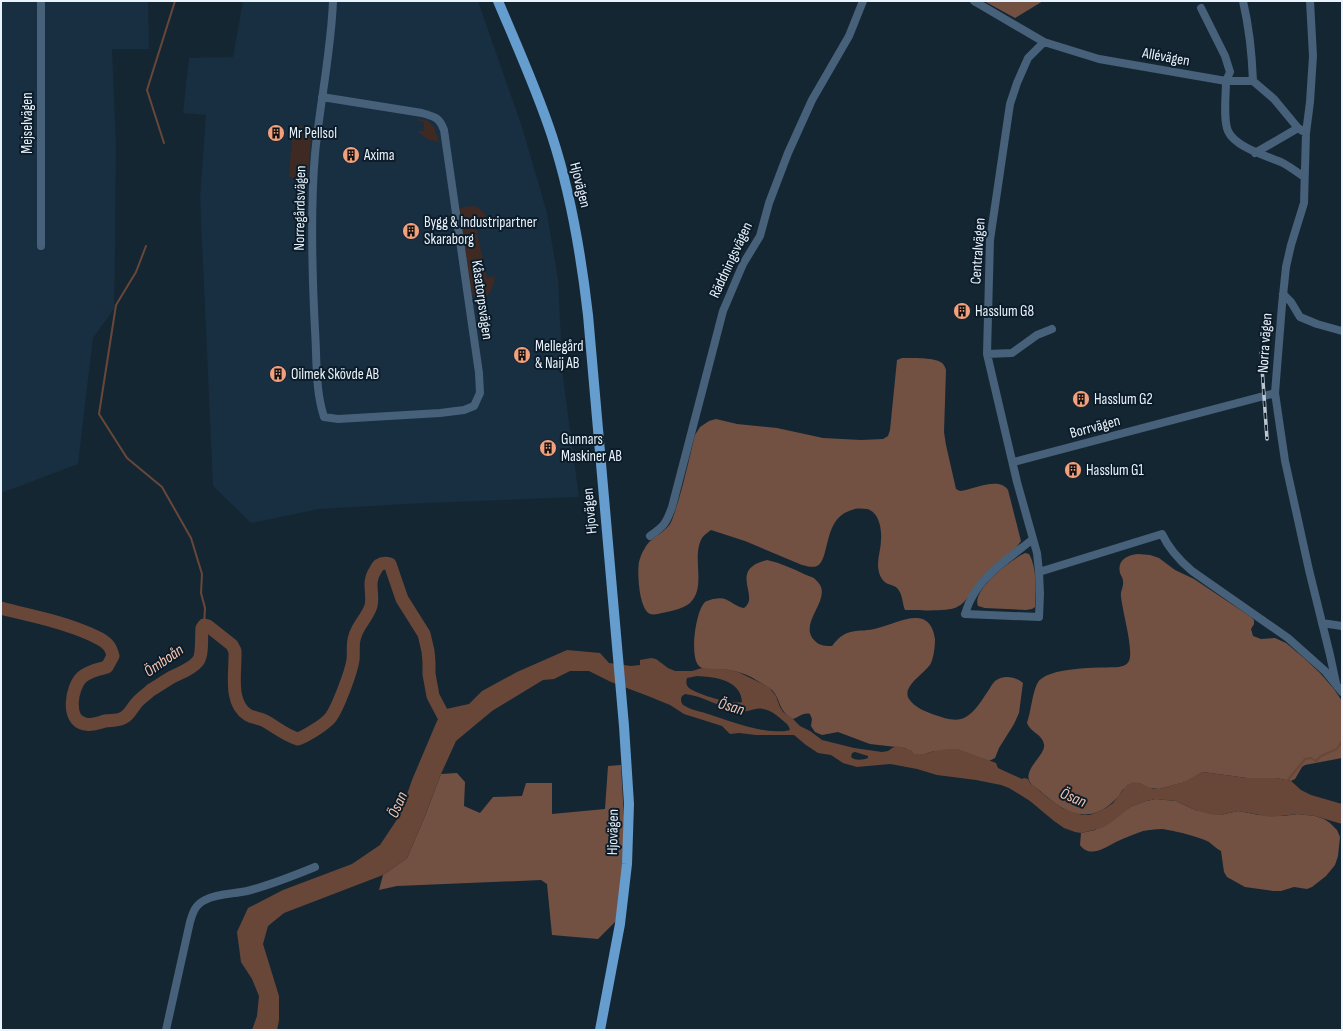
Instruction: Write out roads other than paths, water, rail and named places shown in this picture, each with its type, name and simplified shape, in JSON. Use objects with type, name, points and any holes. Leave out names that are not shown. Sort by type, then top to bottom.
[{"type":"main road","name":"Hjovägen","points":[[498,1],[532,82],[552,137],[568,196],[581,257],[588,315],[622,704],[629,804],[627,864],[620,924],[600,1030]]},
{"type":"street","name":"Mejselvägen","points":[[41,1],[41,246]]},
{"type":"street","name":"Norregårdsvägen","points":[[324,417],[319,401],[313,268],[314,175],[333,1]]},
{"type":"street","name":"Räddningsvägen","points":[[650,536],[661,528],[668,520],[723,311],[743,264],[760,236],[769,203],[788,152],[812,100],[849,36],[863,1]]},
{"type":"street","name":"Allévägen","points":[[974,1],[1044,42],[1099,59],[1226,81],[1253,81]]},
{"type":"street","points":[[1243,1],[1250,46],[1253,81],[1274,99],[1298,128],[1306,133]]},
{"type":"street","name":"Norra vägen","points":[[1310,1],[1313,56],[1306,133],[1304,203],[1291,245],[1286,268],[1275,393],[1285,461],[1336,683]]},
{"type":"street","points":[[1201,8],[1225,56],[1230,72],[1226,81],[1226,114],[1228,132],[1234,139],[1255,153],[1282,162],[1304,177]]},
{"type":"street","name":"Centralvägen","points":[[1033,539],[996,568],[984,581],[971,599],[965,614],[1039,617],[1039,572],[1033,539],[1017,482],[1014,462],[988,354],[990,240],[1010,104],[1028,58],[1044,42]]},
{"type":"street","name":"Kåsatorpsvägen","points":[[322,97],[422,113],[437,118],[441,124],[446,141],[480,393],[474,406],[464,410],[440,413],[338,419],[324,417]]},
{"type":"street","points":[[1255,153],[1298,128]]},
{"type":"street","points":[[1283,294],[1300,316],[1316,324],[1342,331]]},
{"type":"street","points":[[988,354],[1012,353],[1037,335],[1052,329]]},
{"type":"street","name":"Borrvägen","points":[[1014,462],[1275,393]]},
{"type":"street","points":[[1039,572],[1162,534],[1167,544],[1181,561],[1192,571],[1288,638],[1325,671],[1342,692]]},
{"type":"street","points":[[1322,623],[1342,626]]},
{"type":"street","points":[[166,1030],[190,922],[193,912],[198,905],[210,898],[264,886],[315,868]]},
{"type":"water","name":"Ösan","points":[[567,650],[600,653],[609,663],[631,666],[640,665],[640,660],[651,658],[656,659],[668,668],[675,671],[692,671],[702,668],[730,670],[738,672],[769,687],[776,696],[783,712],[800,726],[822,740],[854,748],[882,752],[888,751],[897,746],[911,750],[914,754],[925,754],[934,751],[958,749],[996,763],[998,768],[1022,779],[1028,779],[1030,783],[1062,808],[1082,815],[1090,815],[1106,808],[1113,803],[1127,785],[1133,782],[1153,789],[1159,789],[1184,782],[1203,772],[1247,778],[1276,778],[1291,781],[1301,790],[1311,795],[1342,804],[1342,824],[1315,816],[1298,814],[1271,817],[1238,811],[1213,815],[1195,810],[1176,801],[1156,799],[1132,806],[1102,828],[1081,833],[1075,832],[1064,828],[1030,801],[1009,788],[1001,785],[937,775],[917,769],[890,764],[857,767],[843,763],[831,755],[818,753],[794,735],[730,734],[722,726],[684,714],[670,705],[611,682],[589,671],[570,671],[554,679],[543,680],[492,711],[456,741],[407,858],[383,875],[284,913],[268,926],[263,944],[279,996],[279,1020],[277,1030],[252,1030],[257,1016],[259,996],[252,979],[241,962],[237,932],[248,908],[283,890],[352,864],[380,845],[400,815],[412,780],[437,721],[446,709],[469,704],[482,691],[517,672]],"holes":[[[697,676],[711,677],[732,684],[737,688],[742,702],[730,702],[706,696],[692,690],[687,685],[687,678]],[[685,694],[692,695],[739,711],[757,709],[766,710],[773,713],[787,724],[790,730],[771,731],[738,724],[687,707],[682,703],[682,696]],[[855,752],[868,756],[868,758],[857,760],[851,757],[852,753]]]},
{"type":"waterway","points":[[164,143],[147,90],[175,1]]},
{"type":"waterway","points":[[146,246],[136,272],[116,305],[99,414],[127,458],[162,487],[191,538],[202,574],[201,593],[205,608],[204,625]]},
{"type":"waterway","name":"Ömboån","points":[[1,608],[79,629],[102,640],[110,647],[113,656],[107,667],[88,673],[82,677],[75,688],[72,703],[75,717],[79,722],[91,725],[105,721],[119,720],[128,714],[138,701],[151,690],[193,666],[200,658],[202,628],[204,625],[208,626],[232,645],[235,651],[234,686],[235,694],[242,710],[248,715],[263,720],[285,734],[298,739],[311,733],[328,720],[334,712],[344,690],[352,666],[355,636],[371,606],[371,580],[379,565],[383,563],[390,564],[402,599],[424,634],[428,651],[429,674],[433,696],[450,725]]},
{"type":"waterway","points":[[1287,781],[1305,759],[1311,758],[1316,761],[1321,756],[1337,749],[1342,741]]},
{"type":"railway","points":[[1261,353],[1267,439]]},
{"type":"place","name":"Mr Pellsol","points":[[276,133]]},
{"type":"place","name":"Axima","points":[[351,155]]},
{"type":"place","name":"Bygg & Industripartner Skaraborg","points":[[411,231]]},
{"type":"place","name":"Hasslum G8","points":[[962,311]]},
{"type":"place","name":"Mellegård & Naij AB","points":[[522,355]]},
{"type":"place","name":"Oilmek Skövde AB","points":[[278,374]]},
{"type":"place","name":"Hasslum G2","points":[[1081,399]]},
{"type":"place","name":"Gunnars Maskiner AB","points":[[548,448]]},
{"type":"place","name":"Hasslum G1","points":[[1073,470]]}]
